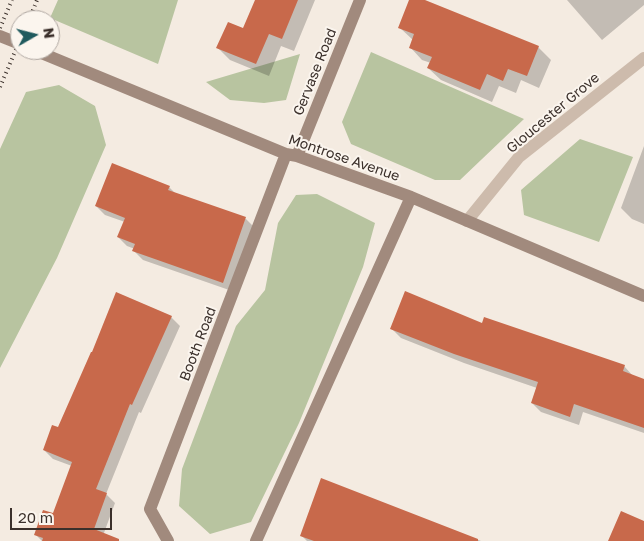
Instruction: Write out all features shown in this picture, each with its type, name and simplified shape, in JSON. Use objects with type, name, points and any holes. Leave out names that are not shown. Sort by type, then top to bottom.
[{"type":"street","name":"Gervase Road","points":[[292,155],[360,0]]},
{"type":"street","name":"Gloucester Grove","points":[[467,221],[519,157],[644,58]]},
{"type":"street","name":"Montrose Avenue","points":[[59,60],[292,155],[411,197],[644,296]]},
{"type":"street","name":"Booth Road","points":[[168,541],[150,510],[292,155]]},
{"type":"street","points":[[256,541],[411,197]]},
{"type":"green space","points":[[58,0],[178,0],[158,64],[60,22],[60,10],[54,10]]},
{"type":"green space","points":[[371,52],[524,119],[460,180],[435,180],[351,144],[342,122]]},
{"type":"green space","points":[[300,54],[286,100],[264,103],[230,100],[206,82]]},
{"type":"green space","points":[[59,85],[95,106],[106,145],[57,258],[0,368],[0,149],[26,92]]},
{"type":"green space","points":[[580,139],[633,157],[599,242],[524,215],[521,190]]},
{"type":"green space","points":[[317,194],[375,223],[363,267],[299,423],[251,522],[210,534],[179,506],[182,469],[236,326],[265,290],[278,223],[296,195]]},
{"type":"building","points":[[255,0],[298,0],[282,39],[269,34],[256,64],[216,48],[228,22],[243,28]]},
{"type":"building","points":[[409,0],[425,0],[539,46],[527,76],[508,69],[503,81],[487,74],[480,90],[427,68],[432,57],[409,48],[414,34],[398,28]]},
{"type":"building","points":[[112,163],[170,186],[168,190],[246,217],[223,283],[132,251],[135,244],[117,237],[125,218],[95,206]]},
{"type":"building","points":[[405,291],[482,323],[484,317],[625,365],[623,371],[644,379],[644,428],[574,404],[570,417],[531,403],[538,382],[454,354],[390,329]]},
{"type":"building","points":[[116,292],[172,316],[132,405],[130,404],[96,489],[107,493],[94,529],[119,539],[119,541],[42,541],[43,538],[34,535],[43,510],[53,513],[72,462],[43,450],[52,425],[58,427],[92,352]]},
{"type":"building","points":[[321,478],[478,539],[478,541],[314,541],[300,536]]},
{"type":"building","points":[[621,511],[644,521],[644,541],[608,541]]},
{"type":"railway","points":[[0,28],[12,0]]},
{"type":"railway","points":[[33,10],[37,0]]},
{"type":"railway","points":[[0,87],[11,60]]}]
